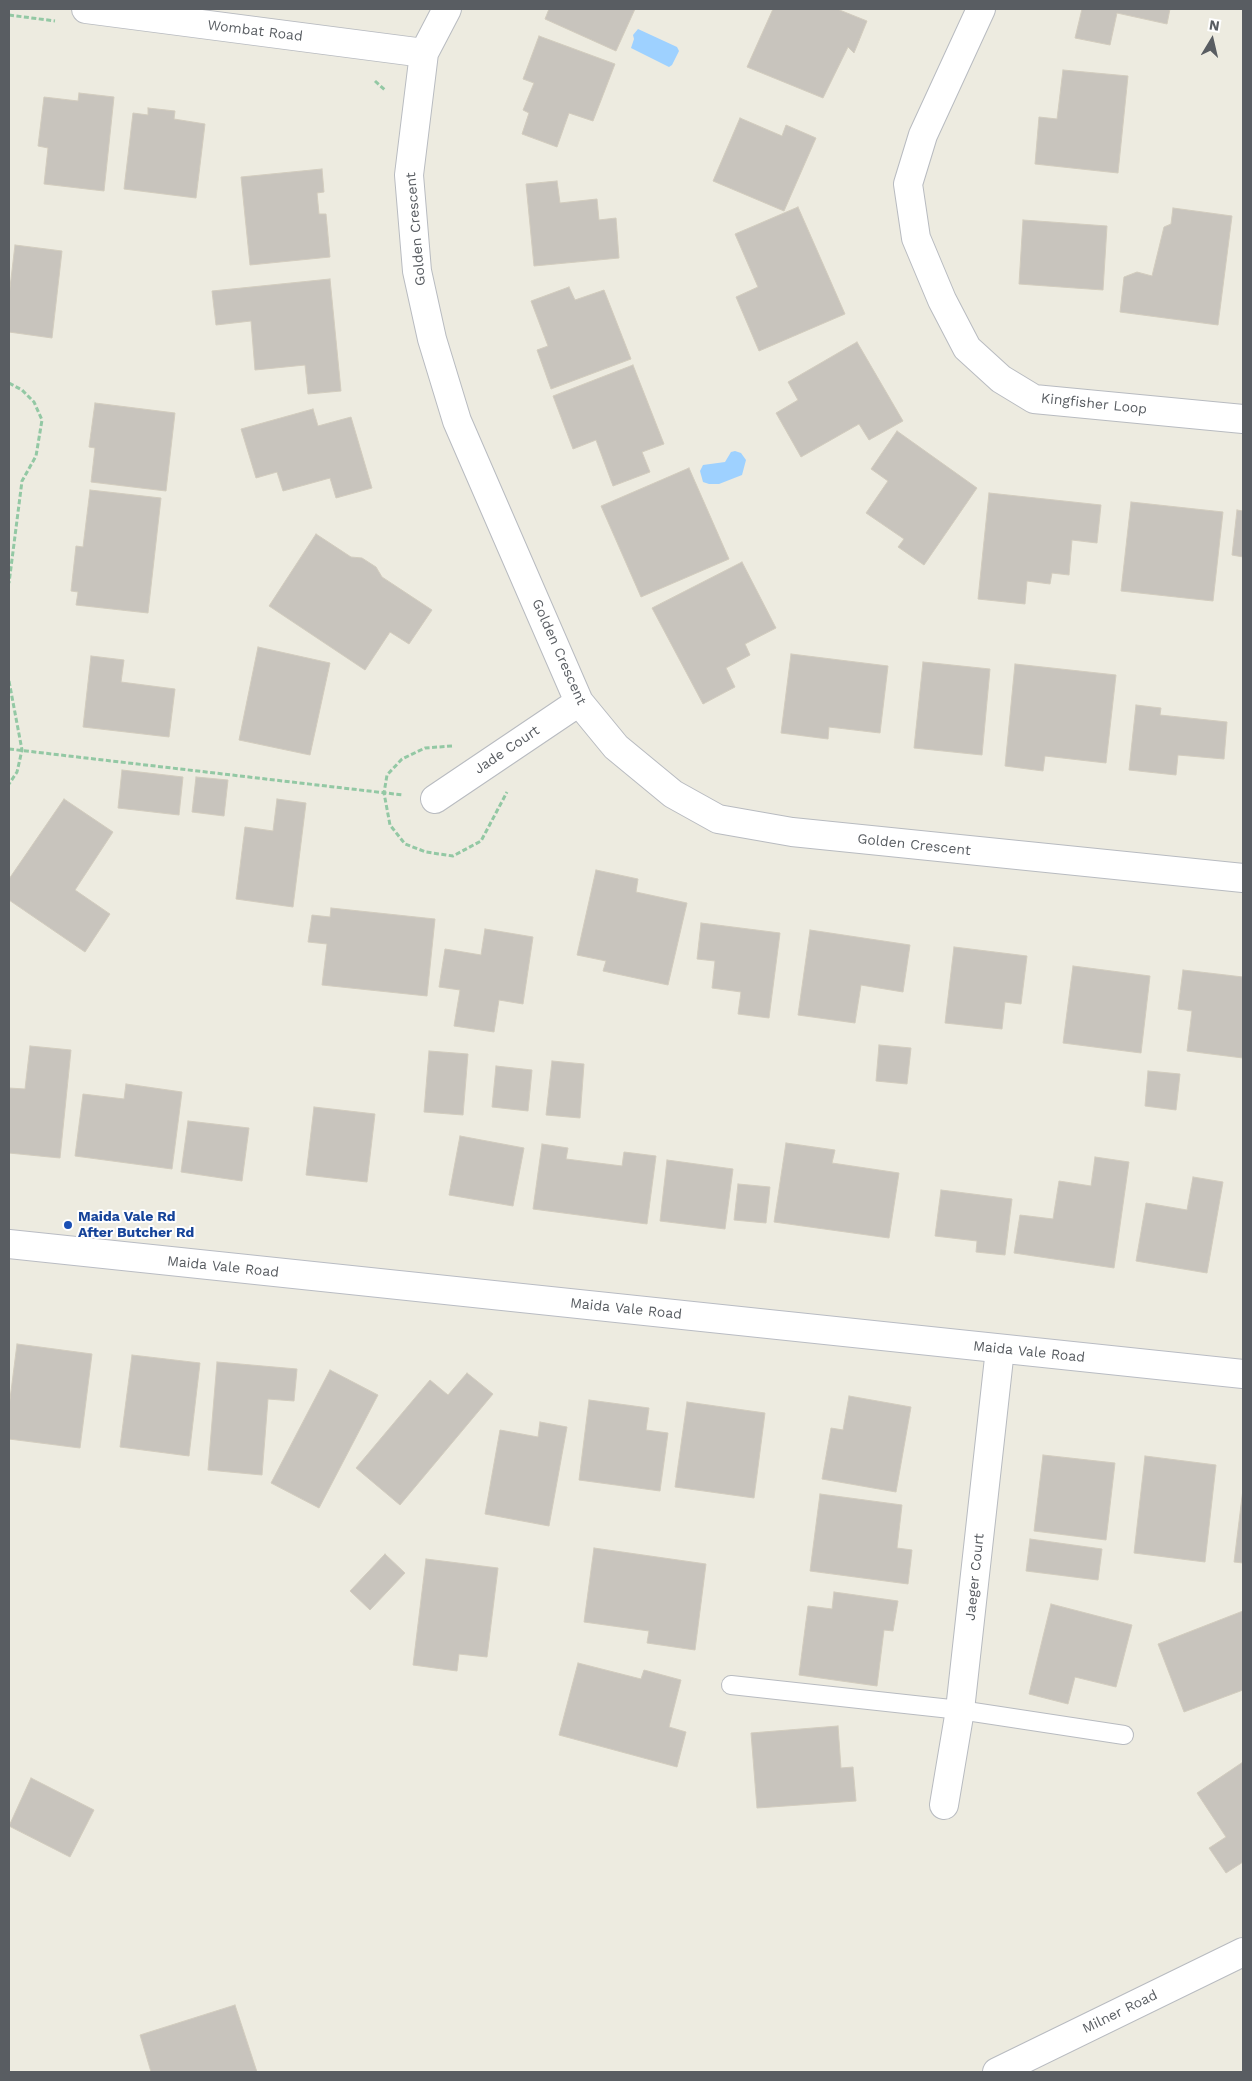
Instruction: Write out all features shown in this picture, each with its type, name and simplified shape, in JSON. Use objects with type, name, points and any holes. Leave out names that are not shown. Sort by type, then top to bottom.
[{"type":"street","name":"Wombat Road","points":[[86,9],[424,53]]},
{"type":"street","name":"Golden Crescent","points":[[447,9],[424,53],[409,175],[417,271],[432,339],[457,421],[578,702],[616,747],[673,794],[718,819],[792,832],[1243,878]]},
{"type":"street","name":"Kingfisher Loop","points":[[981,9],[923,135],[908,184],[916,238],[942,300],[968,348],[1000,379],[1034,398],[1243,419]]},
{"type":"street","name":"Jade Court","points":[[435,798],[578,702]]},
{"type":"street","name":"Maida Vale Road","points":[[9,1244],[1243,1374]]},
{"type":"street","name":"Jaeger Court","points":[[944,1805],[960,1710],[1000,1349]]},
{"type":"street","name":"Milner Road","points":[[996,2072],[1243,1952]]},
{"type":"lane","points":[[731,1685],[960,1710],[1124,1735]]},
{"type":"path","points":[[371,77],[385,89],[388,97]]},
{"type":"path","points":[[9,383],[22,390],[34,402],[42,420],[36,456],[22,481],[9,583]]},
{"type":"path","points":[[9,681],[22,750],[17,772],[9,784]]},
{"type":"path","points":[[461,744],[425,748],[402,759],[387,776],[384,793],[390,825],[405,844],[426,852],[453,856],[481,841],[512,783]]},
{"type":"path","points":[[9,749],[435,798]]},
{"type":"water","points":[[638,29],[677,47],[679,51],[672,65],[669,67],[631,48],[634,39],[633,35]]},
{"type":"water","points":[[731,452],[741,453],[746,460],[742,475],[719,484],[703,482],[700,471],[703,465],[725,462]]},
{"type":"building","points":[[549,9],[635,9],[616,51],[545,19]]},
{"type":"building","points":[[773,9],[837,9],[867,21],[854,53],[848,47],[823,98],[747,67]]},
{"type":"building","points":[[1082,9],[1170,9],[1167,24],[1117,13],[1110,45],[1075,38]]},
{"type":"building","points":[[539,36],[615,64],[593,121],[569,113],[557,147],[522,134],[529,113],[523,110],[534,83],[523,79]]},
{"type":"building","points":[[1063,70],[1128,76],[1118,173],[1035,164],[1039,117],[1057,119]]},
{"type":"building","points":[[79,93],[114,97],[104,191],[44,184],[48,148],[38,146],[44,97],[78,101]]},
{"type":"building","points":[[148,108],[175,111],[174,119],[205,124],[196,198],[124,189],[133,113],[148,115]]},
{"type":"building","points":[[740,118],[782,136],[786,125],[816,138],[784,211],[713,181]]},
{"type":"building","points":[[322,169],[324,192],[317,193],[319,214],[326,214],[330,257],[250,265],[241,177]]},
{"type":"building","points":[[557,181],[560,203],[597,199],[599,220],[616,218],[619,258],[534,266],[526,184]]},
{"type":"building","points":[[798,207],[845,314],[759,351],[736,297],[758,287],[735,234]]},
{"type":"building","points":[[1173,208],[1232,216],[1218,325],[1120,312],[1124,277],[1137,272],[1152,276],[1164,227],[1171,224]]},
{"type":"building","points":[[1023,220],[1107,226],[1103,290],[1019,284]]},
{"type":"building","points":[[15,245],[62,251],[52,338],[9,332],[9,296]]},
{"type":"building","points":[[330,279],[341,391],[308,394],[305,365],[255,370],[251,321],[216,325],[212,291]]},
{"type":"building","points":[[569,287],[575,300],[604,290],[631,359],[551,389],[537,350],[548,346],[531,301]]},
{"type":"building","points":[[857,342],[903,421],[869,440],[859,424],[801,457],[776,413],[798,400],[788,382]]},
{"type":"building","points":[[633,365],[664,444],[642,452],[650,472],[613,486],[596,440],[573,449],[553,396]]},
{"type":"building","points":[[95,403],[175,413],[166,491],[91,482],[95,448],[89,447]]},
{"type":"building","points":[[313,409],[318,426],[351,417],[372,488],[336,498],[330,478],[283,491],[277,472],[256,478],[241,429]]},
{"type":"building","points":[[897,431],[977,488],[924,565],[898,547],[904,539],[866,513],[888,481],[871,469]]},
{"type":"building","points":[[689,468],[729,559],[641,597],[601,506]]},
{"type":"building","points":[[90,490],[161,498],[148,613],[76,605],[78,592],[71,591],[76,546],[83,547]]},
{"type":"building","points":[[989,493],[1101,505],[1097,543],[1072,540],[1069,575],[1052,573],[1050,584],[1027,581],[1025,604],[978,599]]},
{"type":"building","points":[[1131,502],[1223,512],[1213,601],[1121,591]]},
{"type":"building","points":[[1237,510],[1243,511],[1243,557],[1232,555]]},
{"type":"building","points":[[316,534],[351,557],[362,558],[376,567],[382,577],[432,610],[409,644],[390,632],[365,670],[269,606]]},
{"type":"building","points":[[742,562],[776,628],[745,644],[750,655],[726,668],[735,687],[703,704],[652,608]]},
{"type":"building","points":[[258,647],[330,663],[310,755],[239,740]]},
{"type":"building","points":[[791,654],[888,666],[880,733],[829,727],[828,739],[781,733]]},
{"type":"building","points":[[91,656],[124,660],[121,682],[175,689],[169,737],[83,727]]},
{"type":"building","points":[[923,662],[990,669],[982,755],[914,748]]},
{"type":"building","points":[[1015,664],[1116,675],[1106,763],[1045,756],[1043,771],[1005,766]]},
{"type":"building","points":[[1136,705],[1161,708],[1160,715],[1227,722],[1224,759],[1178,755],[1176,775],[1129,770]]},
{"type":"building","points":[[122,770],[183,777],[179,815],[118,808]]},
{"type":"building","points":[[196,777],[228,780],[224,816],[192,812]]},
{"type":"building","points":[[64,799],[113,832],[75,890],[110,914],[85,952],[9,900],[9,879]]},
{"type":"building","points":[[277,799],[306,803],[293,907],[236,899],[245,827],[273,831]]},
{"type":"building","points":[[596,870],[638,879],[636,892],[687,903],[668,985],[603,971],[606,961],[577,955]]},
{"type":"building","points":[[331,908],[435,919],[427,996],[322,985],[327,944],[308,942],[312,915],[330,917]]},
{"type":"building","points":[[701,923],[780,933],[769,1018],[738,1014],[741,992],[712,988],[715,961],[697,959]]},
{"type":"building","points":[[485,929],[533,937],[523,1004],[499,1000],[494,1032],[454,1026],[460,990],[439,987],[445,949],[481,955]]},
{"type":"building","points":[[810,930],[910,945],[903,992],[861,985],[855,1023],[798,1015]]},
{"type":"building","points":[[954,947],[1027,956],[1021,1004],[1005,1002],[1002,1029],[945,1023]]},
{"type":"building","points":[[1073,966],[1150,976],[1141,1053],[1063,1043]]},
{"type":"building","points":[[1183,970],[1243,977],[1243,1058],[1187,1051],[1192,1011],[1178,1009]]},
{"type":"building","points":[[879,1045],[911,1048],[907,1084],[876,1081]]},
{"type":"building","points":[[30,1046],[71,1050],[60,1158],[9,1153],[9,1088],[25,1089]]},
{"type":"building","points":[[429,1051],[468,1054],[463,1115],[424,1112]]},
{"type":"building","points":[[552,1061],[584,1064],[580,1118],[546,1115]]},
{"type":"building","points":[[496,1066],[532,1070],[528,1111],[492,1107]]},
{"type":"building","points":[[1148,1071],[1180,1074],[1176,1110],[1145,1106]]},
{"type":"building","points":[[126,1084],[182,1092],[172,1169],[75,1156],[83,1094],[124,1099]]},
{"type":"building","points":[[314,1107],[375,1114],[367,1182],[306,1175]]},
{"type":"building","points":[[188,1121],[249,1128],[242,1181],[181,1172]]},
{"type":"building","points":[[460,1136],[524,1148],[513,1206],[449,1195]]},
{"type":"building","points":[[786,1143],[835,1150],[832,1163],[899,1173],[889,1238],[774,1222]]},
{"type":"building","points":[[542,1144],[568,1148],[566,1159],[622,1166],[624,1152],[656,1156],[647,1224],[533,1209]]},
{"type":"building","points":[[1095,1157],[1129,1162],[1114,1268],[1014,1253],[1020,1215],[1053,1219],[1059,1181],[1091,1186]]},
{"type":"building","points":[[667,1160],[733,1169],[725,1229],[660,1221]]},
{"type":"building","points":[[1193,1177],[1223,1182],[1207,1273],[1136,1261],[1146,1203],[1187,1210]]},
{"type":"building","points":[[738,1184],[770,1187],[766,1223],[734,1220]]},
{"type":"building","points":[[941,1190],[1012,1199],[1005,1255],[976,1252],[977,1241],[935,1236]]},
{"type":"building","points":[[17,1344],[92,1354],[80,1448],[9,1439],[9,1407]]},
{"type":"building","points":[[132,1355],[200,1363],[189,1456],[120,1447]]},
{"type":"building","points":[[217,1362],[297,1369],[294,1401],[268,1399],[262,1475],[208,1470]]},
{"type":"building","points":[[330,1370],[378,1395],[319,1508],[271,1483]]},
{"type":"building","points":[[467,1373],[493,1394],[400,1505],[356,1468],[430,1380],[448,1395]]},
{"type":"building","points":[[849,1396],[911,1407],[896,1492],[822,1479],[831,1428],[843,1430]]},
{"type":"building","points":[[589,1400],[649,1408],[646,1430],[668,1433],[660,1491],[579,1480]]},
{"type":"building","points":[[687,1402],[765,1413],[754,1498],[675,1487]]},
{"type":"building","points":[[540,1422],[567,1427],[549,1526],[485,1514],[500,1430],[538,1437]]},
{"type":"building","points":[[1043,1455],[1115,1463],[1106,1540],[1034,1531]]},
{"type":"building","points":[[1145,1456],[1216,1465],[1205,1562],[1134,1553]]},
{"type":"building","points":[[1243,1489],[1243,1563],[1234,1562]]},
{"type":"building","points":[[820,1494],[902,1505],[897,1548],[912,1550],[908,1584],[810,1571]]},
{"type":"building","points":[[1030,1539],[1102,1549],[1098,1580],[1026,1571]]},
{"type":"building","points":[[594,1548],[706,1564],[695,1650],[647,1643],[649,1631],[584,1622]]},
{"type":"building","points":[[385,1554],[405,1573],[370,1610],[350,1591]]},
{"type":"building","points":[[426,1559],[498,1568],[487,1657],[459,1654],[457,1671],[413,1665]]},
{"type":"building","points":[[834,1592],[898,1601],[893,1631],[884,1630],[877,1686],[799,1675],[808,1606],[832,1609]]},
{"type":"building","points":[[1051,1604],[1132,1625],[1116,1687],[1075,1677],[1068,1704],[1029,1694]]},
{"type":"building","points":[[1243,1611],[1243,1690],[1184,1712],[1158,1644]]},
{"type":"building","points":[[578,1663],[641,1679],[644,1670],[681,1680],[669,1727],[686,1732],[677,1767],[559,1735]]},
{"type":"building","points":[[838,1726],[841,1768],[853,1767],[856,1801],[757,1808],[751,1733]]},
{"type":"building","points":[[1243,1762],[1243,1862],[1226,1873],[1209,1848],[1226,1837],[1197,1793]]},
{"type":"building","points":[[31,1778],[94,1810],[70,1857],[9,1826]]},
{"type":"building","points":[[235,2005],[257,2072],[151,2072],[140,2035]]},
{"type":"place","name":"Maida Vale Rd After Butcher Rd","points":[[68,1225]]}]
